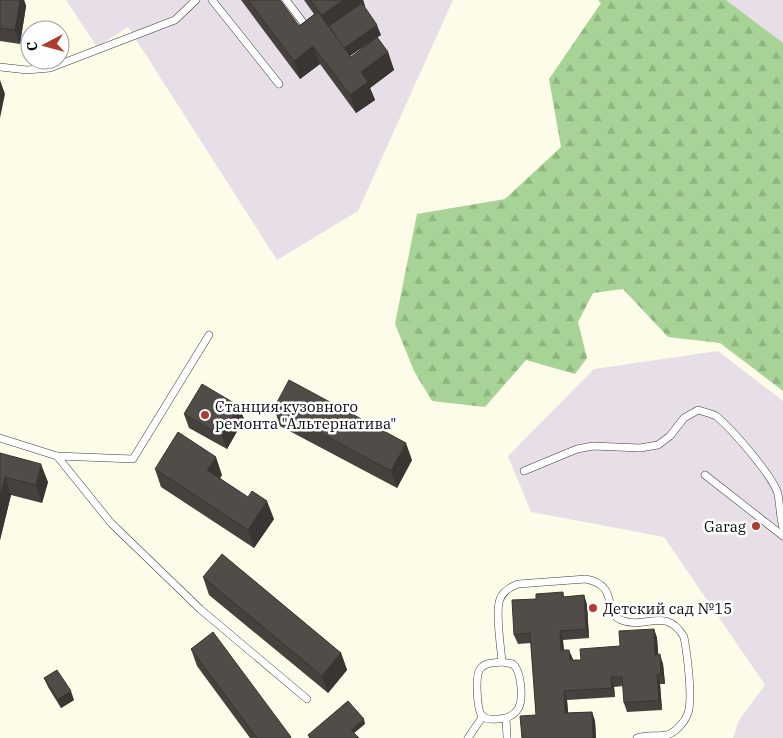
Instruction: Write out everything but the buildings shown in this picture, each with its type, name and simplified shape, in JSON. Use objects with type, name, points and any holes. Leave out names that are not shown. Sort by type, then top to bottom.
[{"type":"lane","points":[[0,67],[27,70],[50,68],[175,20],[196,0]]},
{"type":"lane","points":[[212,0],[279,84]]},
{"type":"lane","points":[[286,0],[305,25]]},
{"type":"lane","points":[[0,438],[57,456],[133,459],[209,335]]},
{"type":"lane","points":[[524,471],[577,449],[593,446],[640,448],[658,445],[670,436],[684,418],[698,410],[714,415],[735,434],[763,468],[778,493],[783,528]]},
{"type":"lane","points":[[57,456],[111,523],[200,609],[307,699]]},
{"type":"lane","points":[[704,474],[783,536]]},
{"type":"lane","points":[[502,662],[499,600],[504,592],[518,584],[595,581],[608,592],[612,611],[622,620],[632,622],[664,620],[673,623],[684,637],[686,646],[690,701],[688,714],[675,731],[667,734],[637,738]]},
{"type":"lane","points":[[502,662],[513,664],[519,672],[521,702],[517,712],[506,718],[493,719],[483,716],[479,709],[478,673],[483,666],[489,663],[502,662]]},
{"type":"lane","points":[[468,738],[483,716]]},
{"type":"lane","points":[[506,718],[507,738]]},
{"type":"shaded area","points":[[66,0],[453,0],[358,211],[277,260],[128,27],[97,47]]},
{"type":"shaded area","points":[[693,0],[783,0],[783,57]]},
{"type":"shaded area","points":[[718,351],[783,401],[783,738],[733,738],[739,720],[765,685],[664,537],[531,512],[508,456],[594,369]]},
{"type":"green space","points":[[598,0],[726,0],[783,43],[783,391],[720,343],[668,337],[623,289],[593,293],[578,322],[587,358],[575,374],[526,360],[485,407],[432,401],[414,371],[395,324],[417,214],[505,199],[561,147],[549,79],[601,3]]},
{"type":"place","name":"Станция кузовного ремонта \"Альтернатива\"","points":[[205,415]]},
{"type":"place","name":"Garag","points":[[756,526]]},
{"type":"place","name":"Детский сад №15","points":[[593,608]]}]
